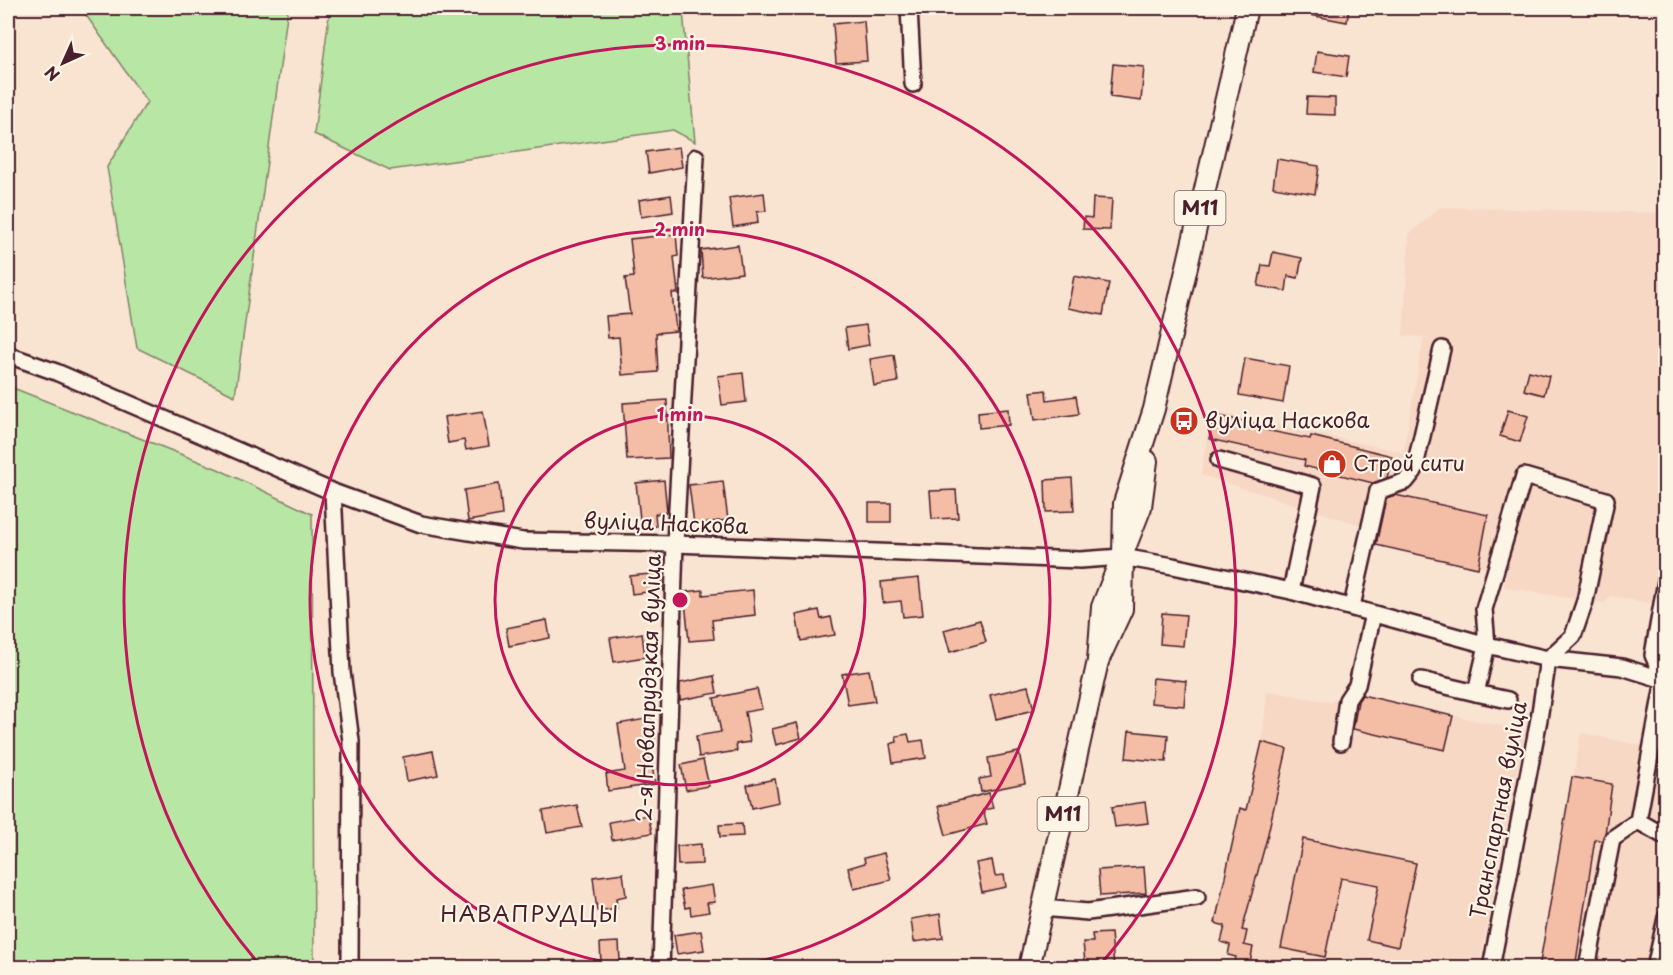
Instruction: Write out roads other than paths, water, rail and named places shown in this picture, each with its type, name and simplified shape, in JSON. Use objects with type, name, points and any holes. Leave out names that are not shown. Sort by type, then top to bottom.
[{"type":"main road","name":"М11","points":[[1029,968],[1098,661],[1102,607],[1122,557],[1124,503],[1154,410],[1247,8]]},
{"type":"street","points":[[909,8],[913,84]]},
{"type":"street","name":"2-я Новапрудзкая вуліца","points":[[661,968],[675,544],[696,158]]},
{"type":"street","points":[[1352,606],[1378,491],[1406,481],[1414,471],[1442,349]]},
{"type":"street","name":"вуліца Наскова","points":[[8,355],[56,372],[333,492],[421,524],[523,541],[675,544],[1080,560],[1122,557],[1291,591],[1487,645],[1548,659],[1622,667],[1664,680]]},
{"type":"street","points":[[1219,460],[1313,486],[1291,591]]},
{"type":"street","points":[[1476,693],[1487,645],[1484,609],[1524,476],[1606,500],[1585,601],[1573,636],[1548,659]]},
{"type":"street","points":[[333,492],[342,672],[351,741],[350,968]]},
{"type":"street","points":[[1587,968],[1612,839],[1638,821],[1664,680],[1653,655],[1665,581]]},
{"type":"street","points":[[1341,742],[1347,700],[1356,685],[1373,614]]},
{"type":"street","name":"Транспартная вуліца","points":[[1491,968],[1539,719],[1548,659]]},
{"type":"street","points":[[1421,680],[1508,700]]},
{"type":"street","points":[[1638,821],[1665,837]]},
{"type":"street","points":[[1042,908],[1088,912],[1197,897]]},
{"type":"street","points":[[1655,968],[1665,918]]},
{"type":"place","name":"вуліца Наскова","points":[[1184,421]]},
{"type":"place","name":"Строй сити","points":[[1332,464]]},
{"type":"district","name":"НАВАПРУДЦЫ","points":[[530,914]]}]
